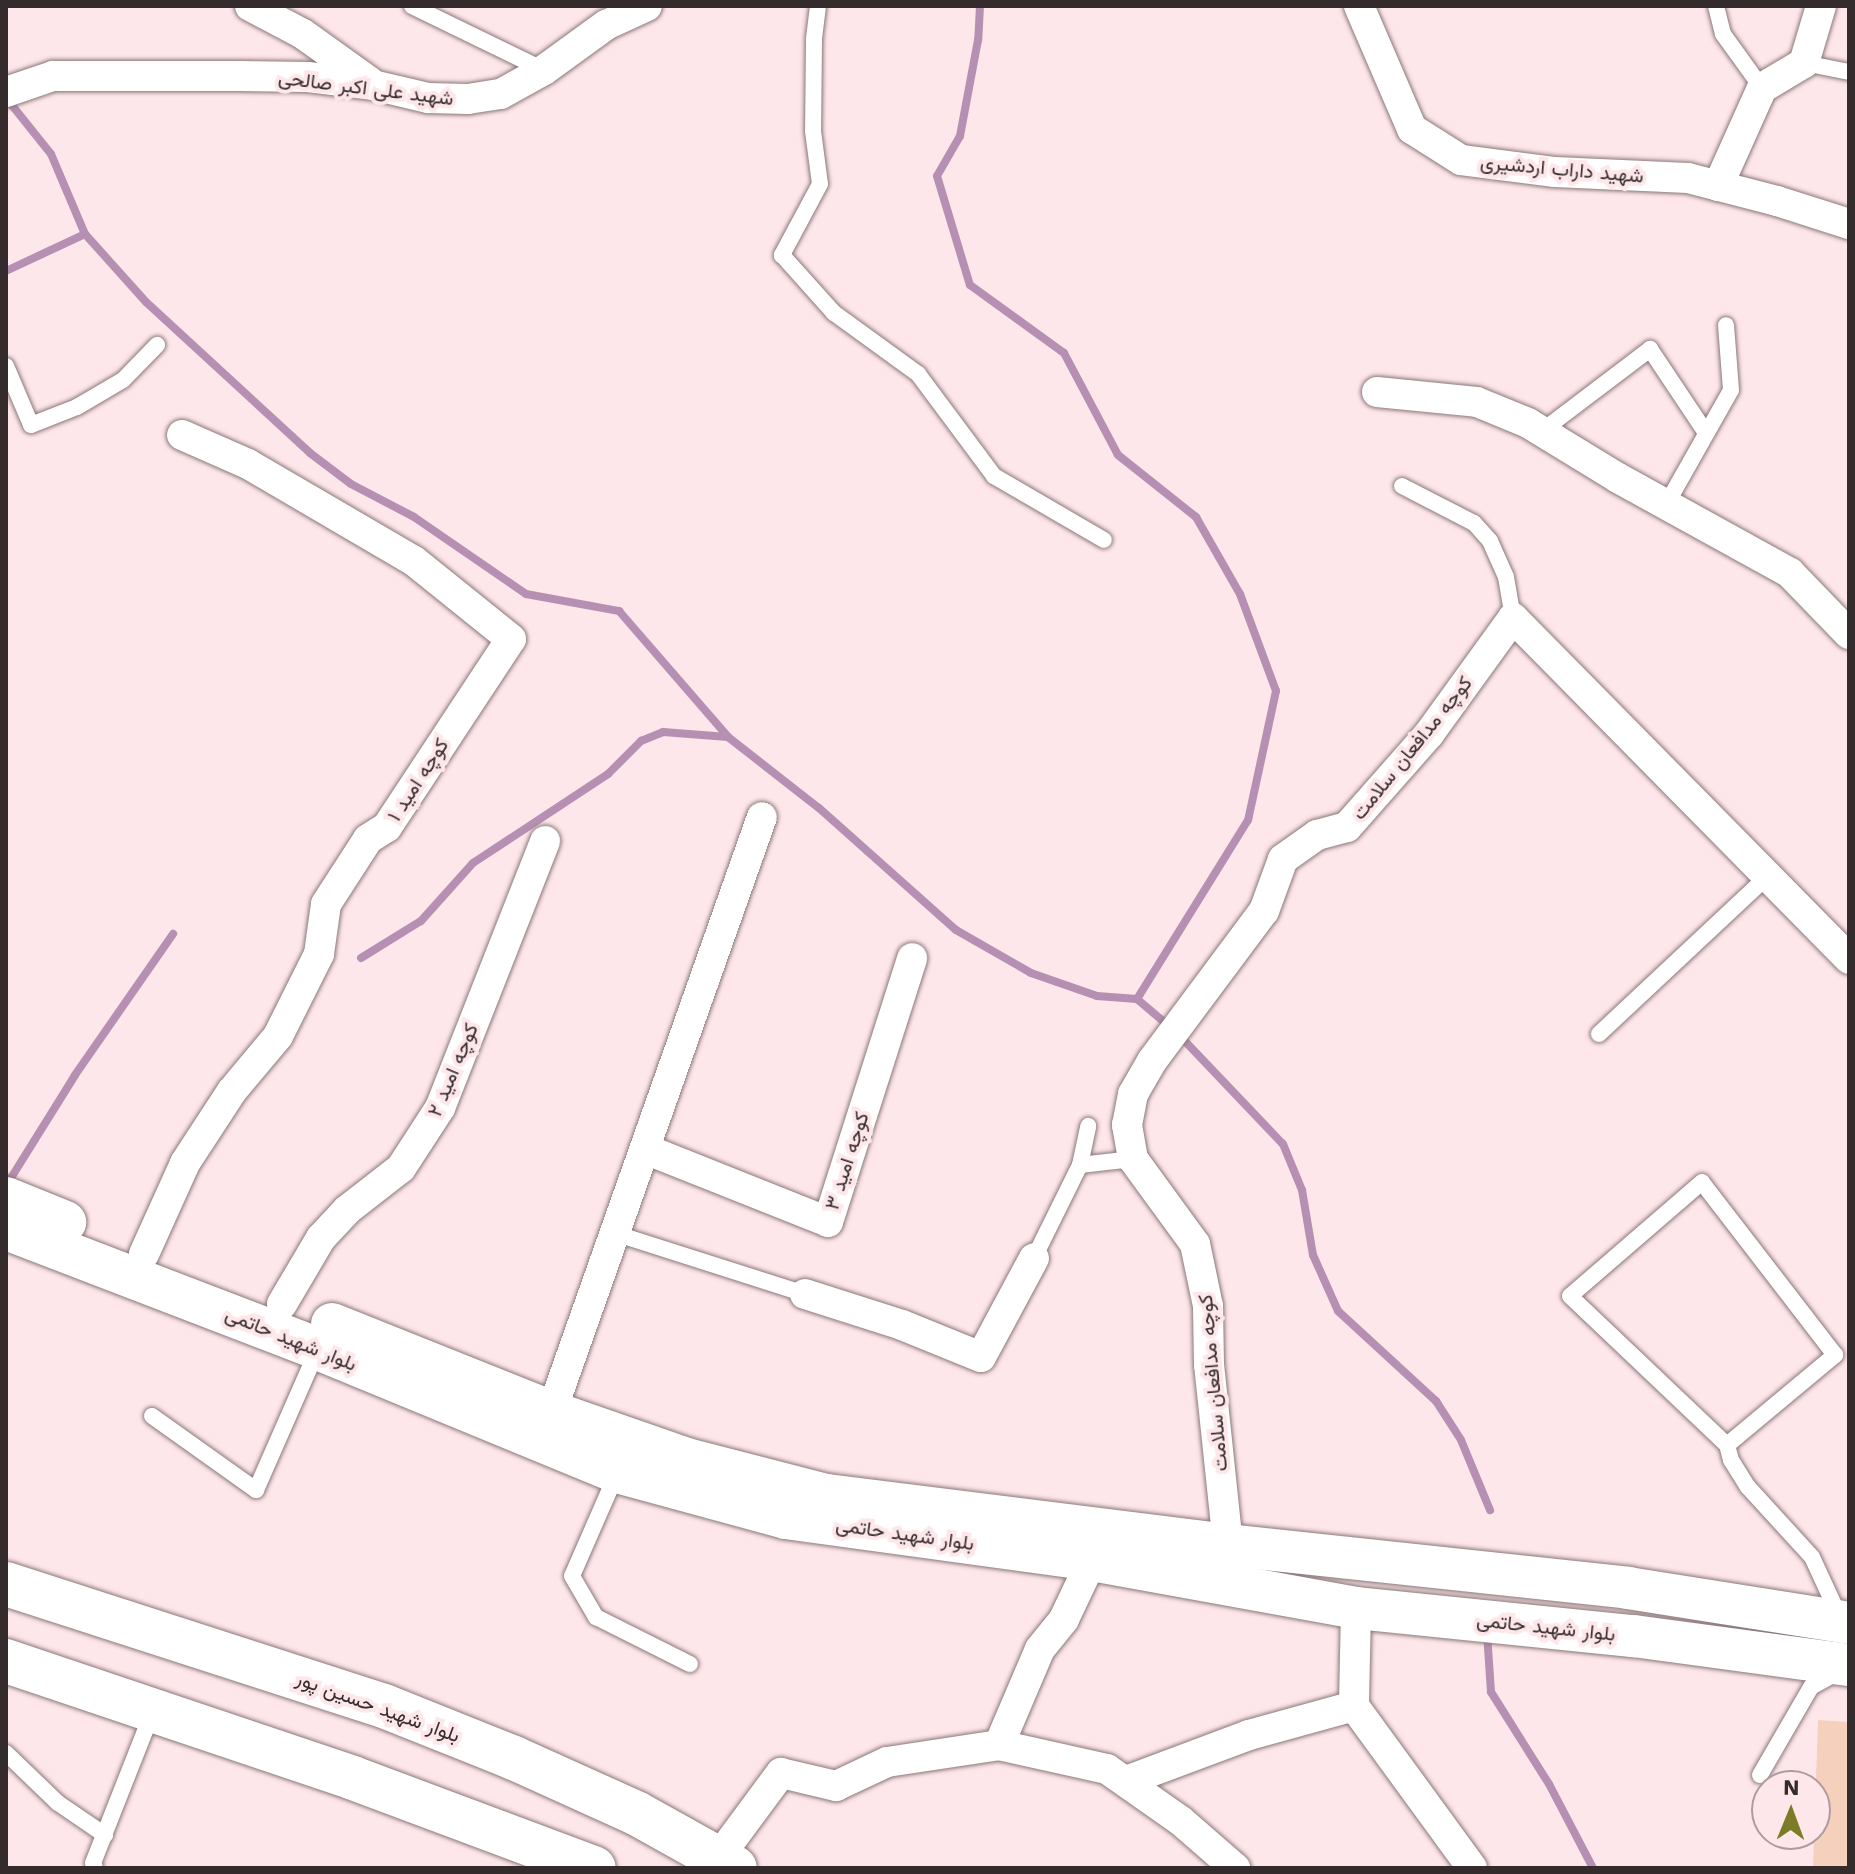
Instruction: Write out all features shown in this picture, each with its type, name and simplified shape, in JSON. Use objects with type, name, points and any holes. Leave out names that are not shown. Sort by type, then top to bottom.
[{"type":"main road","name":"بلوار شهید حاتمی","points":[[6,1198],[144,1254],[282,1304],[546,1427],[617,1472],[786,1518],[1092,1560],[1356,1608],[1634,1636],[1849,1666]]},
{"type":"main road","name":"بلوار شهید حاتمی","points":[[6,1229],[318,1349],[546,1427],[826,1495],[1228,1545],[1628,1588],[1845,1623]]},
{"type":"main road","name":"بلوار شهيد حسین پور","points":[[6,1584],[384,1706],[514,1758],[636,1813],[727,1863]]},
{"type":"main road","points":[[6,1661],[469,1819],[594,1868]]},
{"type":"street","points":[[250,6],[303,34],[373,85]]},
{"type":"street","name":"شهید علی اکبر صالحی","points":[[9,90],[53,76],[308,77],[373,85],[428,98],[468,99],[501,94],[544,70],[606,25],[647,6]]},
{"type":"street","name":"شهید داراب اردشیری","points":[[1359,6],[1412,129],[1461,160],[1555,172],[1688,178],[1849,224]]},
{"type":"street","points":[[1718,186],[1762,88],[1804,63],[1821,6]]},
{"type":"street","points":[[1377,392],[1477,402],[1542,431],[1666,505],[1790,573],[1849,634]]},
{"type":"street","name":"کوچه امید ۱","points":[[144,1254],[185,1163],[232,1091],[285,1022],[319,954],[326,904],[368,839],[387,827],[511,639],[414,561],[248,464],[182,435]]},
{"type":"street","points":[[1513,618],[1770,874],[1849,959]]},
{"type":"street","name":"کوچه مدافعان سلامت","points":[[1228,1545],[1209,1365],[1208,1306],[1195,1244],[1133,1159],[1127,1125],[1133,1094],[1152,1061],[1264,911],[1283,859],[1317,835],[1347,827],[1429,734],[1513,618]]},
{"type":"street","points":[[546,1427],[762,817]]},
{"type":"street","name":"کوچه امید ۲","points":[[282,1304],[321,1238],[347,1210],[401,1168],[440,1108],[545,841]]},
{"type":"street","name":"کوچه امید ۳","points":[[645,1149],[828,1222],[912,958]]},
{"type":"street","points":[[805,1294],[902,1325],[981,1357],[1034,1258]]},
{"type":"street","points":[[999,1745],[1040,1649],[1064,1619],[1092,1560]]},
{"type":"street","points":[[1356,1608],[1354,1706],[1472,1868]]},
{"type":"street","points":[[1126,1781],[1249,1735],[1354,1706]]},
{"type":"street","points":[[727,1863],[781,1773],[836,1786],[887,1762],[999,1745],[1107,1769],[1181,1821],[1235,1868]]},
{"type":"lane","points":[[412,6],[544,70]]},
{"type":"lane","points":[[818,6],[814,40],[813,131],[820,184],[782,255],[834,313],[918,374],[994,476],[1104,540]]},
{"type":"lane","points":[[1716,6],[1723,34],[1762,88]]},
{"type":"lane","points":[[1804,63],[1849,72]]},
{"type":"lane","points":[[1666,505],[1731,390],[1726,325]]},
{"type":"lane","points":[[6,366],[31,425],[77,407],[123,380],[157,345]]},
{"type":"lane","points":[[1542,431],[1650,349],[1706,433]]},
{"type":"lane","points":[[1402,486],[1474,523],[1490,541],[1506,577],[1513,618]]},
{"type":"lane","points":[[1599,1034],[1770,874]]},
{"type":"lane","points":[[1034,1258],[1080,1165],[1088,1126]]},
{"type":"lane","points":[[1080,1165],[1133,1159]]},
{"type":"lane","points":[[1727,1445],[1835,1355],[1702,1182],[1570,1296],[1727,1445],[1731,1460],[1748,1487],[1812,1557],[1845,1623]]},
{"type":"lane","points":[[614,1233],[805,1294]]},
{"type":"lane","points":[[152,1416],[256,1490],[318,1349]]},
{"type":"lane","points":[[617,1472],[572,1576],[596,1617],[690,1664]]},
{"type":"lane","points":[[1763,1770],[1811,1687],[1849,1666]]},
{"type":"lane","points":[[95,1868],[153,1711]]},
{"type":"lane","points":[[6,1753],[58,1803],[105,1835]]},
{"type":"shaded area","points":[[1818,1720],[1849,1722],[1849,1868],[1813,1868],[1814,1850],[1831,1850],[1831,1770],[1816,1770]]},
{"type":"waterway","points":[[980,6],[978,40],[960,136],[937,176],[970,285],[1064,353],[1118,455],[1196,517],[1240,594],[1276,691],[1248,820],[1137,999]]},
{"type":"waterway","points":[[7,99],[51,154],[85,234],[146,302],[310,453],[351,484],[414,517],[526,594],[619,611],[728,737],[819,808],[956,930],[1031,973],[1097,996],[1137,999],[1170,1027]]},
{"type":"waterway","points":[[6,271],[85,234]]},
{"type":"waterway","points":[[361,958],[421,921],[473,863],[608,774],[641,741],[663,732],[728,737]]},
{"type":"waterway","points":[[6,1179],[11,1178],[75,1075],[173,934]]},
{"type":"waterway","points":[[1180,1036],[1283,1144],[1302,1190],[1313,1255],[1338,1311],[1436,1401],[1461,1440],[1490,1510]]},
{"type":"waterway","points":[[1487,1633],[1491,1692],[1549,1784],[1593,1868]]}]
